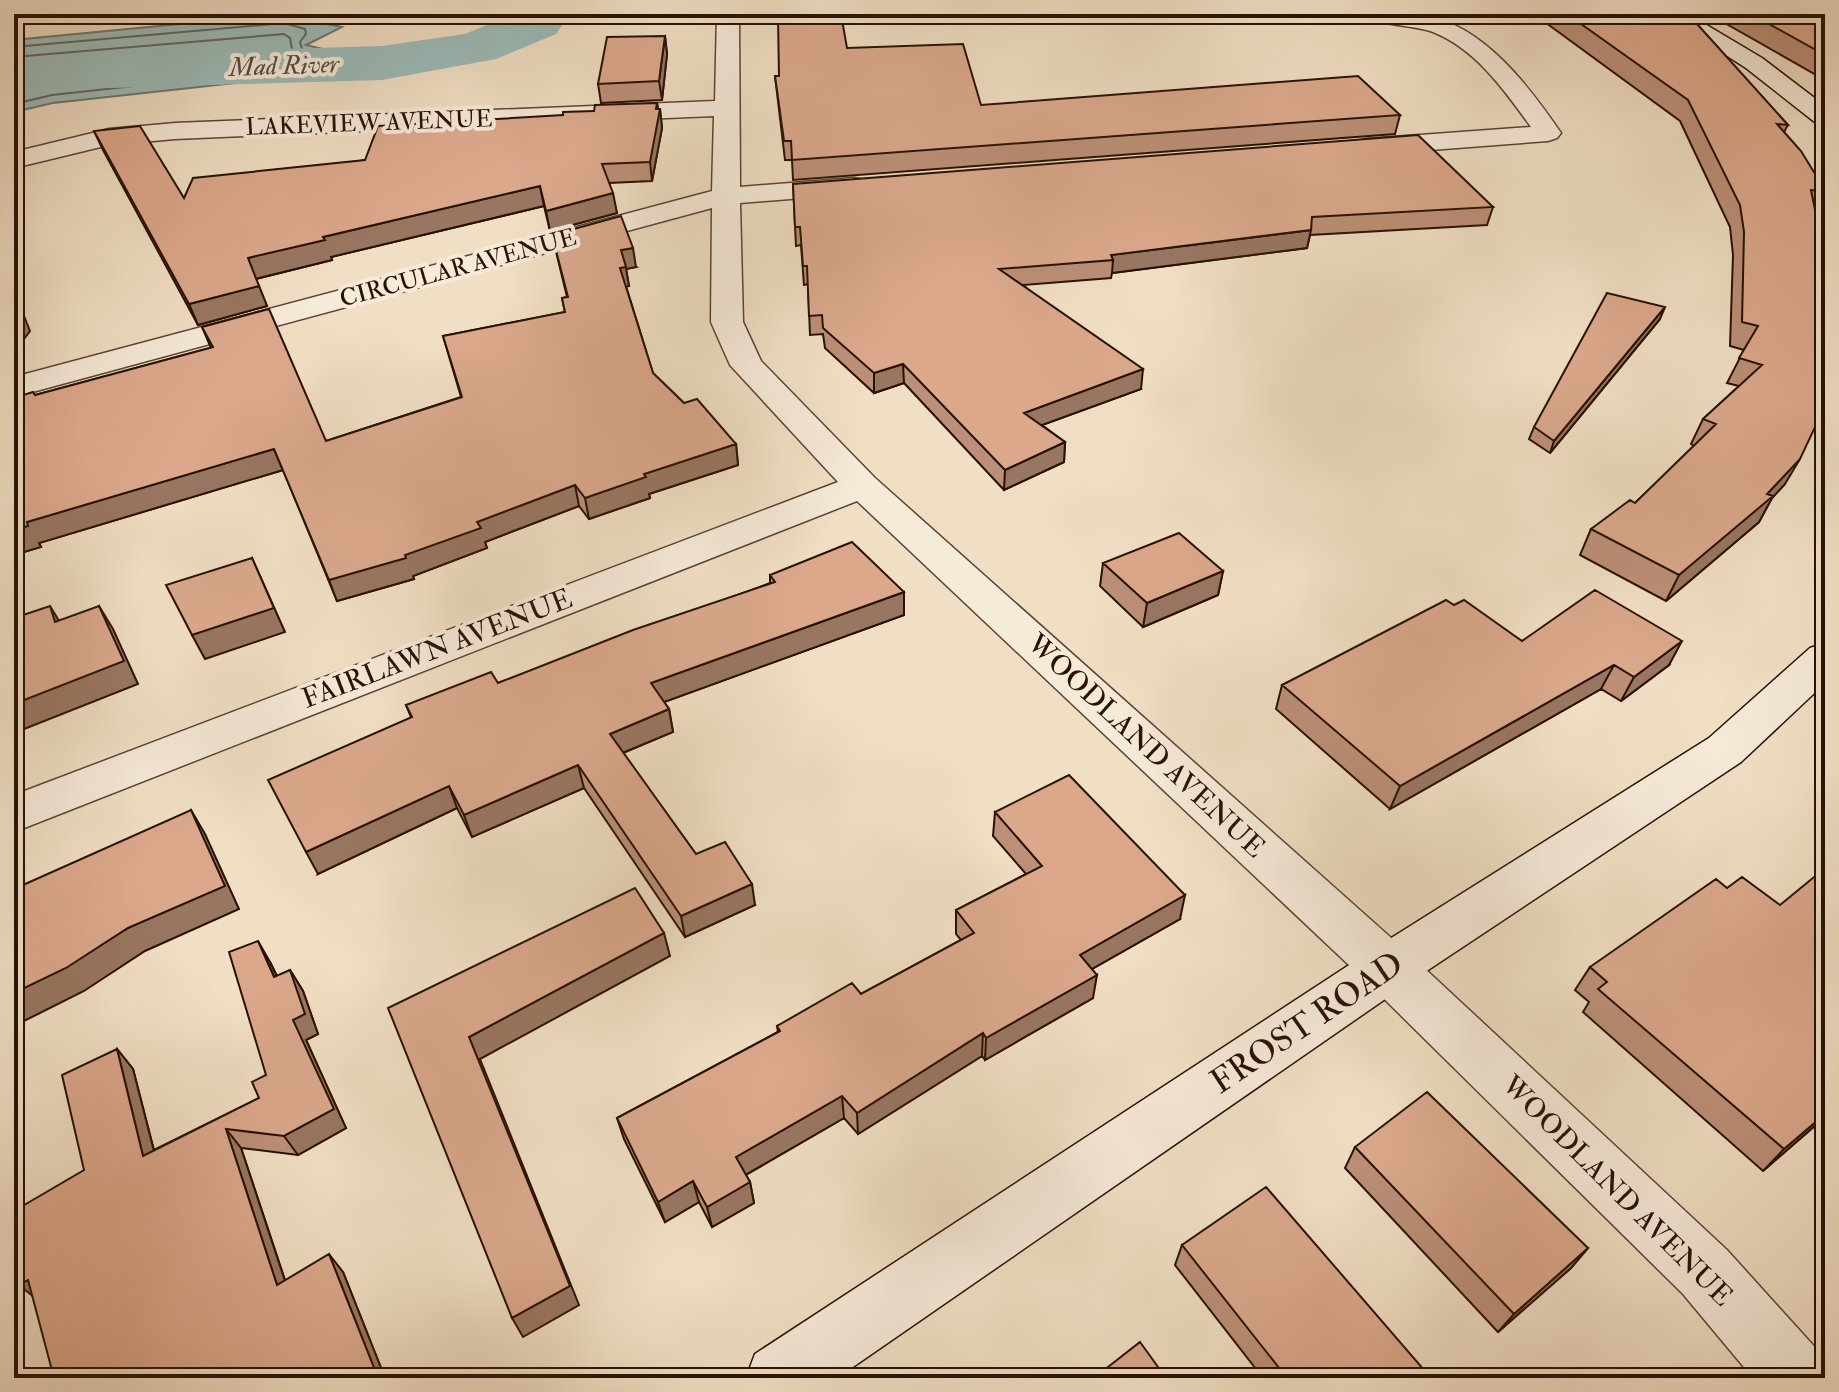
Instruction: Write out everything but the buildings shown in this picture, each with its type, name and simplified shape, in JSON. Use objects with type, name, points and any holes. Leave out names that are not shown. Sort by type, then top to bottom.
[{"type":"street","name":"WOODLAND AVENUE","points":[[728,14],[727,322],[746,365],[862,486],[1388,968],[1705,1272],[1797,1378]]},
{"type":"street","points":[[1342,149],[1548,133],[1515,89],[1461,36],[1424,21],[1373,14]]},
{"type":"street","points":[[1673,14],[1754,63],[1825,118]]},
{"type":"street","name":"LAKEVIEW AVENUE","points":[[14,160],[86,142],[159,132],[726,108]]},
{"type":"street","name":"CIRCULAR AVENUE","points":[[14,387],[726,196],[884,184]]},
{"type":"street","name":"FAIRLAWN AVENUE","points":[[14,814],[862,486]]},
{"type":"street","name":"FROST ROAD","points":[[779,1378],[1388,968],[1725,750],[1825,658]]},
{"type":"water","points":[[289,17],[342,27],[306,45],[382,63],[371,68],[53,103],[14,112],[14,40]]},
{"type":"waterway","name":"Mad River","points":[[14,83],[76,72],[382,63],[477,48],[538,23],[544,14]]}]
